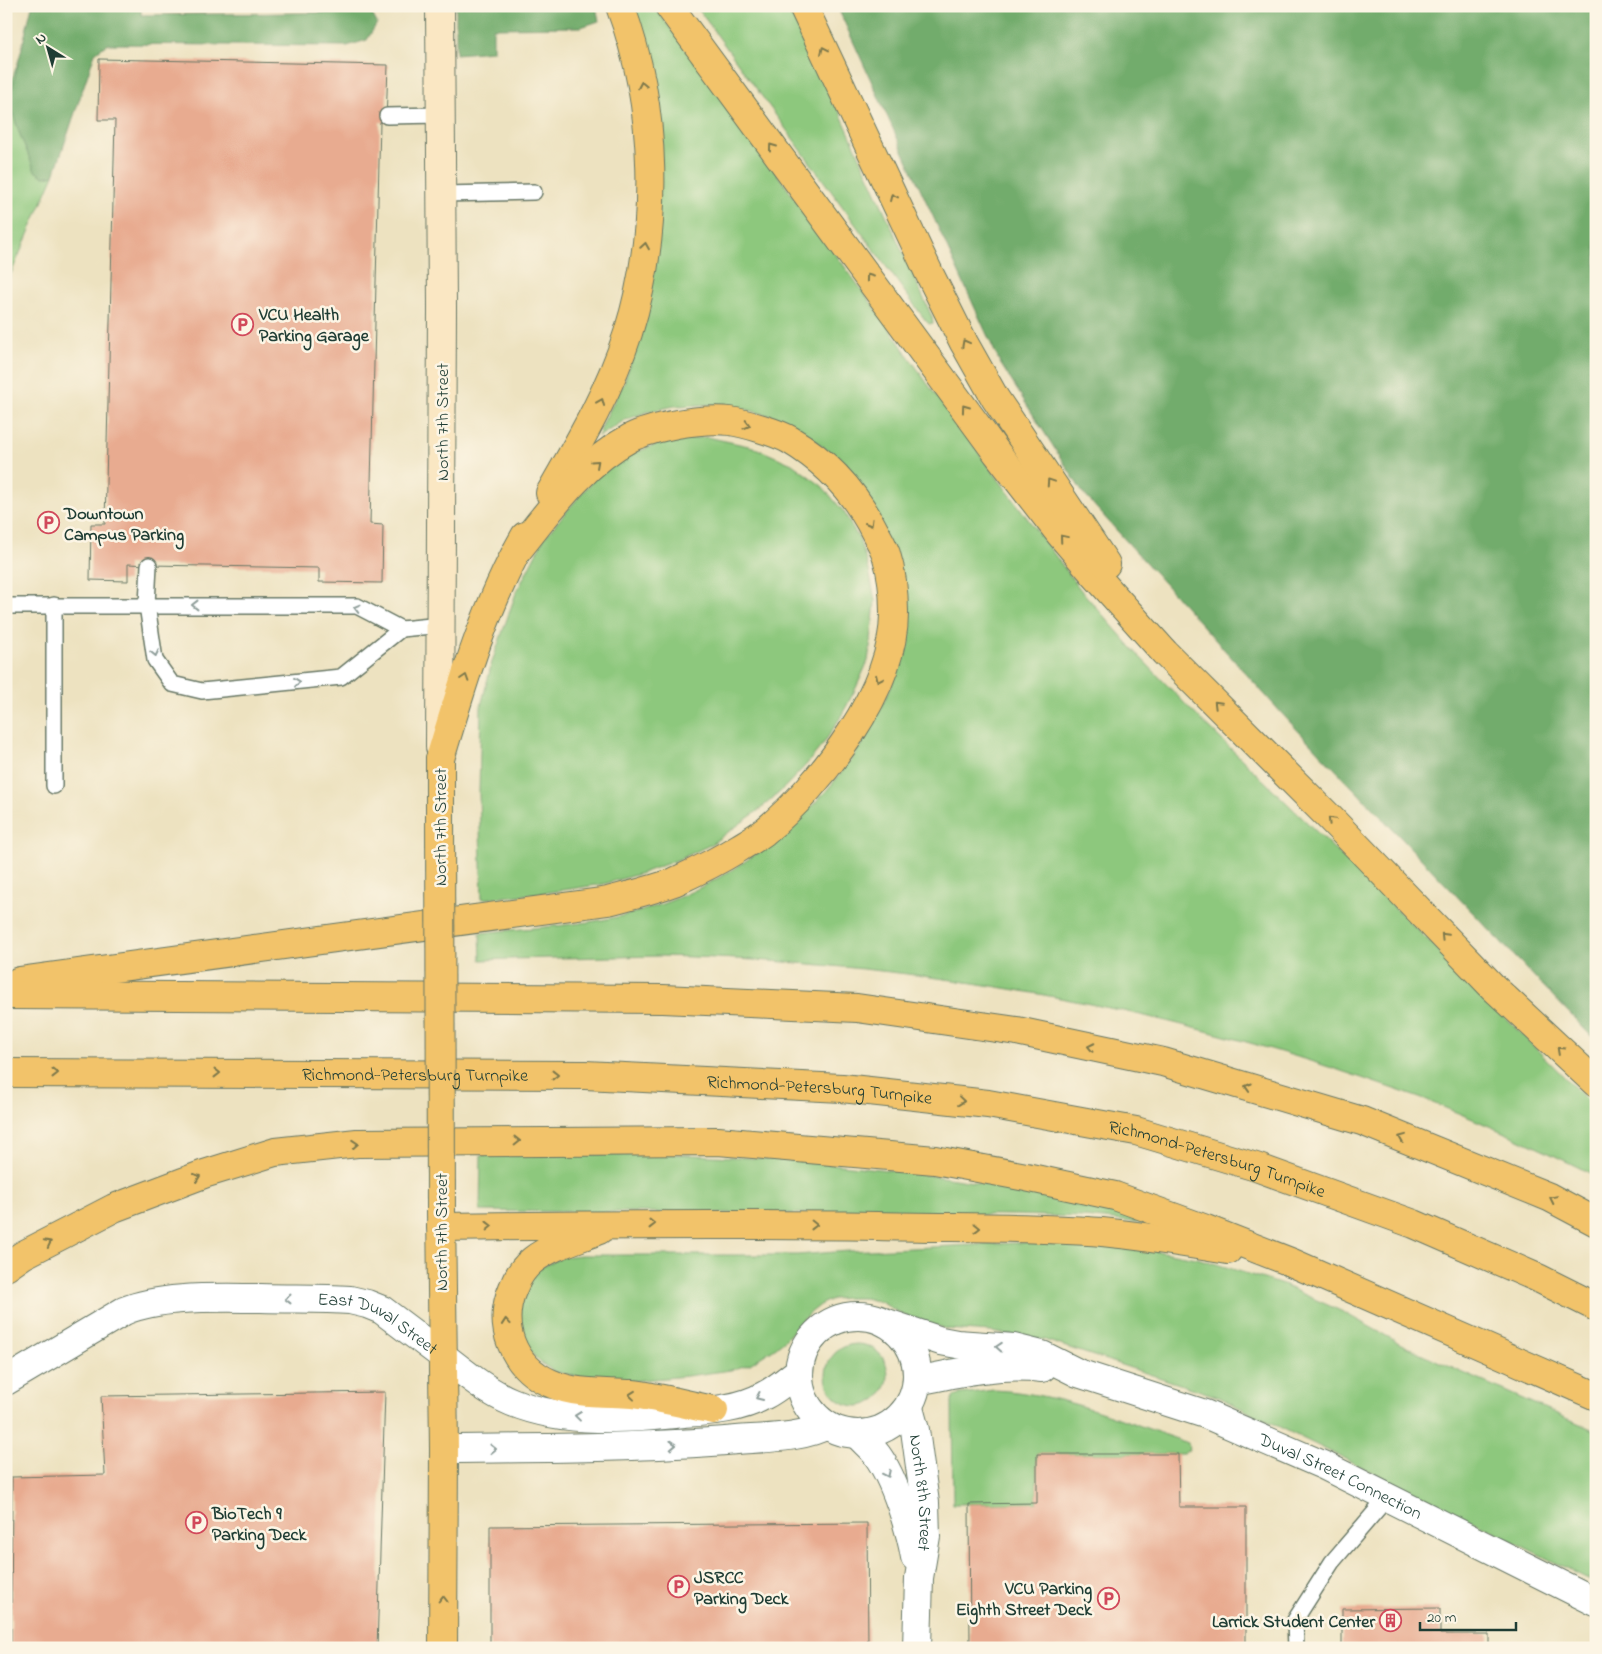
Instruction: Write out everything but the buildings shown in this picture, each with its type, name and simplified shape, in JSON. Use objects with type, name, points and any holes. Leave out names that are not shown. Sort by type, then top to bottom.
[{"type":"main road","name":"North 7th Street","points":[[440,6],[442,194],[440,808],[441,1219],[444,1450],[443,1648]]},
{"type":"main road","points":[[440,758],[477,639],[490,607],[516,551],[598,408],[628,333],[640,283],[650,205],[650,156],[646,108],[639,72],[620,6]]},
{"type":"main road","points":[[669,6],[997,453],[1060,534],[1095,575],[1165,653],[1330,818],[1493,987],[1596,1084]]},
{"type":"main road","points":[[804,6],[964,344],[995,398],[1165,653]]},
{"type":"main road","points":[[6,983],[608,901],[672,883],[719,860],[763,833],[806,791],[841,749],[866,708],[886,665],[894,614],[893,584],[886,552],[873,527],[857,500],[836,475],[788,439],[756,427],[730,421],[696,421],[665,427],[631,438],[602,457],[567,489],[516,551]]},
{"type":"main road","points":[[6,995],[663,999],[857,1008],[1016,1031],[1163,1062],[1362,1122],[1549,1197],[1596,1222]]},
{"type":"main road","name":"Richmond-Petersburg Turnpike","points":[[6,1072],[585,1075],[842,1088],[988,1104],[1136,1131],[1256,1167],[1414,1224],[1538,1278],[1596,1307]]},
{"type":"main road","points":[[6,1267],[114,1208],[204,1174],[275,1152],[357,1143],[718,1140],[935,1160],[1115,1196],[1293,1263],[1596,1396]]},
{"type":"main road","points":[[441,1219],[614,1224],[1035,1229],[1102,1232],[1161,1239],[1293,1263]]},
{"type":"main road","points":[[614,1224],[532,1260],[518,1277],[506,1312],[507,1330],[512,1348],[521,1361],[534,1373],[548,1382],[564,1388],[585,1393],[632,1394],[714,1410]]},
{"type":"street","name":"East Duval Street","points":[[6,1381],[106,1320],[134,1306],[163,1300],[234,1298],[333,1299],[367,1304],[382,1310],[488,1390],[512,1402],[535,1409],[595,1418],[634,1418],[714,1410],[745,1403],[765,1396],[799,1371]]},
{"type":"street","points":[[848,1316],[868,1316],[887,1323],[903,1335],[913,1351],[918,1370],[916,1390],[908,1408],[895,1422],[877,1432],[858,1435],[839,1432],[822,1423],[808,1408],[800,1390],[799,1371],[804,1352],[814,1335],[830,1323],[848,1316]]},
{"type":"street","name":"Duval Street Connection","points":[[887,1323],[940,1341],[1014,1348],[1042,1355],[1078,1373],[1205,1414],[1325,1466],[1596,1602]]},
{"type":"street","name":"Duval Street Connection","points":[[917,1381],[984,1367],[1029,1367],[1078,1373]]},
{"type":"street","name":"North 8th Street","points":[[908,1408],[915,1430],[925,1503],[926,1536],[919,1578],[917,1648]]},
{"type":"street","points":[[444,1450],[691,1444],[815,1432],[826,1425]]},
{"type":"street","name":"North 8th Street","points":[[858,1435],[877,1454],[889,1475],[912,1535],[919,1578]]},
{"type":"lane","points":[[387,116],[441,115]]},
{"type":"lane","points":[[442,194],[534,192]]},
{"type":"lane","points":[[148,565],[147,605],[155,660],[172,684],[202,691],[341,677],[400,629],[441,625]]},
{"type":"lane","points":[[6,606],[357,606],[400,629]]},
{"type":"lane","points":[[54,606],[54,786]]},
{"type":"lane","points":[[1296,1648],[1296,1620],[1332,1562],[1387,1498]]},
{"type":"green space","points":[[32,6],[141,6],[141,15],[371,12],[377,23],[367,40],[347,46],[107,44],[95,53],[54,175],[44,177],[35,171],[9,101]]},
{"type":"green space","points":[[456,6],[596,6],[599,21],[581,27],[493,28],[493,51],[456,54]]},
{"type":"green space","points":[[632,6],[654,6],[880,315],[927,383],[1080,589],[1138,655],[1192,711],[1423,935],[1596,1109],[1596,1176],[1478,1121],[1429,1101],[1362,1078],[1190,1027],[1016,990],[928,977],[750,960],[660,956],[481,960],[480,933],[582,923],[641,911],[678,898],[715,880],[750,858],[783,833],[813,805],[841,774],[864,741],[894,679],[898,664],[859,483],[843,462],[796,427],[775,417],[725,404],[674,406],[647,412],[625,420],[598,437],[624,382],[646,317]]},
{"type":"green space","points":[[696,6],[787,6],[837,106],[932,317],[933,323],[929,324],[926,321]]},
{"type":"green space","points":[[837,6],[1596,6],[1596,1041],[1285,717],[1083,493],[1000,363]]},
{"type":"green space","points":[[21,54],[9,102],[35,171],[44,177],[54,175],[6,285],[6,95]]},
{"type":"green space","points":[[707,437],[753,447],[792,464],[822,486],[844,512],[859,539],[869,570],[875,601],[868,661],[855,690],[824,743],[806,765],[780,792],[759,810],[710,845],[680,859],[642,873],[604,884],[482,899],[479,793],[481,706],[492,662],[516,593],[544,538],[599,473],[631,454],[664,442]]},
{"type":"green space","points":[[667,1154],[855,1166],[918,1174],[1042,1194],[1164,1225],[1084,1217],[1017,1215],[480,1211],[481,1155]]},
{"type":"green space","points":[[1099,1241],[1197,1258],[1283,1285],[1341,1311],[1401,1344],[1596,1431],[1596,1583],[1216,1396],[1045,1340],[991,1332],[946,1329],[903,1315],[881,1302],[864,1298],[832,1299],[823,1303],[805,1317],[786,1339],[775,1348],[750,1364],[731,1370],[632,1381],[591,1379],[555,1372],[533,1355],[518,1330],[518,1307],[537,1269],[563,1257],[581,1255],[797,1255],[1036,1242]]},
{"type":"green space","points":[[857,1344],[874,1349],[879,1353],[883,1358],[888,1375],[883,1392],[879,1397],[874,1401],[857,1406],[840,1401],[835,1397],[831,1392],[826,1375],[831,1358],[835,1353],[840,1349]]},
{"type":"green space","points":[[994,1390],[1044,1396],[1092,1409],[1188,1443],[1189,1450],[1183,1454],[1037,1454],[1037,1503],[953,1504],[952,1401],[954,1396],[960,1394]]},
{"type":"place","name":"VCU Health Parking Garage","points":[[243,324]]},
{"type":"place","name":"Downtown Campus Parking","points":[[48,523]]},
{"type":"place","name":"BioTech 9 Parking Deck","points":[[196,1523]]},
{"type":"place","name":"JSRCC Parking Deck","points":[[678,1587]]},
{"type":"place","name":"VCU Parking Eighth Street Deck","points":[[1108,1598]]},
{"type":"place","name":"Larrick Student Center","points":[[1391,1621]]}]
